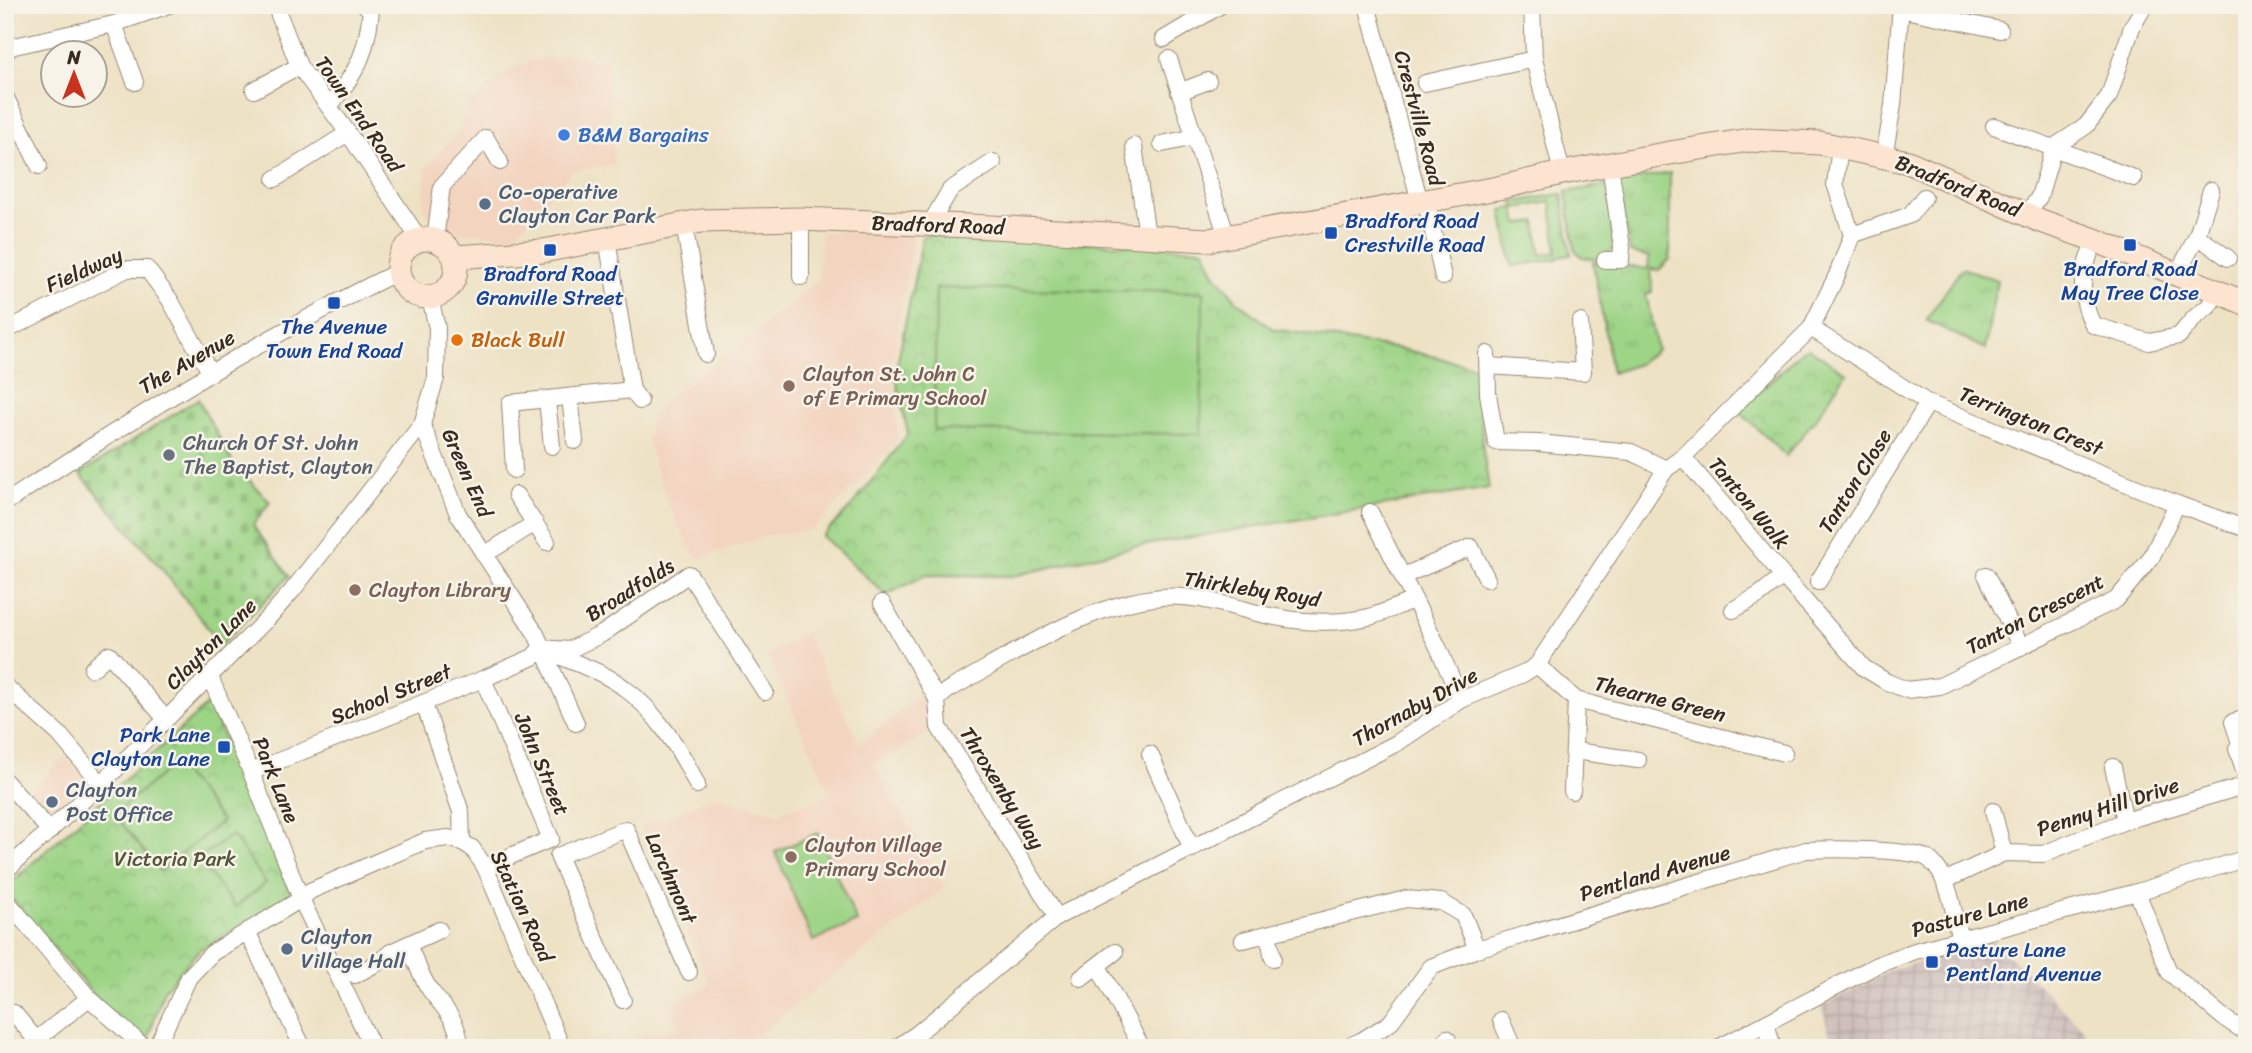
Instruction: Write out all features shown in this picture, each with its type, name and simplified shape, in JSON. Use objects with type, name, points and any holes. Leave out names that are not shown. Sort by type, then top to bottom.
[{"type":"street","points":[[5,54],[10,47],[114,24],[169,5]]},
{"type":"street","name":"Town End Road","points":[[275,5],[299,66],[427,240]]},
{"type":"street","points":[[330,107],[358,69],[368,39],[371,10],[365,5]]},
{"type":"street","points":[[1164,39],[1221,5]]},
{"type":"street","name":"Crestville Road","points":[[1367,5],[1421,202]]},
{"type":"street","points":[[1532,5],[1534,59],[1562,173]]},
{"type":"street","points":[[2027,214],[2039,197],[2054,147],[2086,126],[2109,96],[2132,27],[2145,5]]},
{"type":"street","points":[[1884,157],[1893,104],[1901,7],[2000,30]]},
{"type":"street","points":[[114,24],[135,82]]},
{"type":"street","points":[[1169,59],[1227,237]]},
{"type":"street","points":[[1425,83],[1534,59]]},
{"type":"street","points":[[254,90],[299,66]]},
{"type":"street","points":[[1179,92],[1208,81]]},
{"type":"street","points":[[5,96],[39,166]]},
{"type":"street","points":[[1994,126],[2134,178]]},
{"type":"street","points":[[275,179],[348,133]]},
{"type":"street","points":[[1162,144],[1195,137]]},
{"type":"street","points":[[427,240],[442,186],[486,138],[500,162]]},
{"type":"street","name":"Bradford Road","points":[[454,257],[543,251],[701,221],[801,219],[1208,240],[1749,140],[1820,144],[1908,162],[2247,304]]},
{"type":"street","points":[[1134,146],[1147,236]]},
{"type":"street","points":[[1840,148],[1835,184],[1852,235],[1909,215],[1924,197]]},
{"type":"street","points":[[930,224],[950,190],[993,162]]},
{"type":"street","points":[[1610,164],[1622,248],[1621,260]]},
{"type":"street","points":[[2177,275],[2197,236],[2211,190]]},
{"type":"street","points":[[1421,202],[1429,213],[1443,277]]},
{"type":"street","points":[[801,219],[801,277]]},
{"type":"street","points":[[684,224],[706,354]]},
{"type":"street","name":"Thornaby Drive","points":[[896,1048],[1058,918],[1397,743],[1461,700],[1523,674],[1537,665],[1667,469],[1684,457],[1811,328],[1837,275],[1852,235]]},
{"type":"street","points":[[2197,236],[2228,258]]},
{"type":"street","points":[[514,470],[510,403],[570,397],[636,395],[607,239]]},
{"type":"street","points":[[427,240],[443,244],[454,257],[456,275],[447,290],[430,298],[413,294],[405,288],[398,272],[398,264],[405,248],[427,240]]},
{"type":"street","points":[[2095,240],[2084,267],[2084,300],[2093,325],[2149,342],[2179,336],[2194,318],[2208,307],[2219,290]]},
{"type":"street","name":"Fieldway","points":[[5,331],[128,270],[147,270],[170,300],[210,372]]},
{"type":"street","name":"The Avenue","points":[[5,503],[137,416],[210,372],[363,288],[398,272]]},
{"type":"street","name":"Green End","points":[[430,298],[437,328],[436,378],[422,424],[458,514],[536,634],[576,723]]},
{"type":"street","points":[[1580,322],[1583,372],[1488,360],[1488,394],[1496,442],[1538,443],[1631,452],[1667,469]]},
{"type":"street","name":"Terrington Crest","points":[[1811,328],[1928,402],[2178,504],[2247,529]]},
{"type":"street","points":[[570,397],[575,441]]},
{"type":"street","points":[[547,400],[552,446]]},
{"type":"street","name":"Tanton Close","points":[[1818,582],[1928,402]]},
{"type":"street","name":"Clayton Lane","points":[[5,871],[101,784],[165,718],[210,677],[292,591],[422,424]]},
{"type":"street","name":"Tanton Walk","points":[[1684,457],[1864,668],[1907,690]]},
{"type":"street","points":[[516,495],[547,542]]},
{"type":"street","name":"Tanton Crescent","points":[[1907,690],[1940,685],[2116,600],[2151,558],[2178,504]]},
{"type":"street","points":[[1370,512],[1438,647],[1461,700]]},
{"type":"street","points":[[484,555],[535,523]]},
{"type":"street","points":[[1403,576],[1471,547],[1487,579]]},
{"type":"street","name":"Broadfolds","points":[[541,648],[569,650],[602,634],[689,574],[765,692]]},
{"type":"street","points":[[1986,575],[2021,647]]},
{"type":"street","name":"Tanton Walk","points":[[1733,610],[1759,595],[1783,576]]},
{"type":"street","name":"Thirkleby Royd","points":[[937,699],[948,690],[1078,620],[1120,604],[1164,597],[1208,600],[1261,614],[1328,622],[1370,616],[1414,600]]},
{"type":"street","name":"Throxenby Way","points":[[882,603],[937,699],[939,727],[1058,918]]},
{"type":"street","points":[[541,648],[622,685],[647,706],[688,765],[697,785]]},
{"type":"street","name":"School Street","points":[[251,772],[483,679],[533,657],[541,648]]},
{"type":"street","points":[[92,669],[109,654],[165,718]]},
{"type":"street","name":"Thearne Green","points":[[1537,665],[1576,700],[1784,753]]},
{"type":"street","name":"Park Lane","points":[[210,677],[301,899],[368,1046]]},
{"type":"street","name":"John Street","points":[[483,679],[551,839],[485,867]]},
{"type":"street","points":[[5,686],[59,734],[101,784]]},
{"type":"street","points":[[1572,791],[1576,700]]},
{"type":"street","name":"Station Road","points":[[424,704],[461,812],[462,842],[472,848],[485,867],[562,1048]]},
{"type":"street","points":[[2247,718],[2233,722],[2240,743],[2237,748],[2247,778]]},
{"type":"street","points":[[1574,751],[1638,760]]},
{"type":"street","points":[[1150,754],[1192,849]]},
{"type":"street","points":[[2113,767],[2125,821]]},
{"type":"street","points":[[5,780],[50,831]]},
{"type":"street","name":"Penny Hill Drive","points":[[1944,881],[2004,853],[2043,853],[2125,821],[2247,785]]},
{"type":"street","points":[[1993,811],[2004,853]]},
{"type":"street","name":"Larchmont","points":[[558,856],[626,829],[689,972]]},
{"type":"street","points":[[156,1048],[189,977],[212,953],[310,891],[425,841],[448,838],[462,842]]},
{"type":"street","points":[[551,839],[623,1000]]},
{"type":"street","name":"Pentland Avenue","points":[[1344,1048],[1390,1023],[1431,967],[1477,949],[1807,850],[1915,854],[1929,860],[1944,881],[1960,941]]},
{"type":"street","name":"Pasture Lane","points":[[1718,1048],[1877,965],[1915,951],[2137,892],[2247,858]]},
{"type":"street","points":[[2137,892],[2169,972],[2224,1018],[2247,1033]]},
{"type":"street","points":[[5,899],[89,998],[145,1048]]},
{"type":"street","points":[[1243,940],[1406,899],[1441,902],[1463,915],[1477,949]]},
{"type":"street","points":[[355,975],[391,952],[439,930]]},
{"type":"street","points":[[247,932],[303,1048]]},
{"type":"street","points":[[1268,934],[1273,958]]},
{"type":"street","points":[[408,945],[429,989],[452,1015],[459,1031],[461,1048]]},
{"type":"street","points":[[1081,978],[1115,952]]},
{"type":"street","points":[[1098,966],[1142,1048]]},
{"type":"street","points":[[13,1013],[39,1044],[89,998]]},
{"type":"street","points":[[1500,1020],[1513,1048]]},
{"type":"street","points":[[1766,1023],[1773,1048]]},
{"type":"shaded area","points":[[577,55],[609,64],[609,108],[615,165],[572,171],[513,237],[458,231],[429,216],[423,207],[426,168],[458,132],[470,105],[513,68],[536,59]]},
{"type":"shaded area","name":"Clayton St. John C of E Primary School","points":[[821,232],[914,233],[892,367],[898,441],[812,530],[768,535],[697,560],[676,521],[657,474],[647,441],[650,420],[659,405],[746,340],[819,279]]},
{"type":"shaded area","name":"Clayton Village Primary School","points":[[805,633],[860,744],[931,687],[939,727],[873,764],[945,888],[741,1048],[617,1048],[649,1034],[680,1029],[669,1005],[710,985],[641,827],[715,797],[778,813],[831,794],[767,656]]},
{"type":"shaded area","points":[[65,757],[84,779],[42,822],[26,795]]},
{"type":"shaded area","points":[[1994,941],[2082,1028],[2098,1048],[1833,1048],[1822,1006],[1894,969]]},
{"type":"green space","points":[[1670,173],[1670,259],[1659,270],[1651,269],[1652,292],[1646,294],[1657,350],[1638,364],[1612,373],[1593,262],[1648,269],[1649,257],[1630,252],[1618,182]]},
{"type":"green space","points":[[1607,185],[1614,248],[1600,260],[1582,257],[1575,250],[1566,192]]},
{"type":"green space","points":[[1562,194],[1571,255],[1512,266],[1502,210],[1515,208],[1514,202]],"holes":[[[1551,202],[1557,252],[1541,255],[1536,222],[1518,224],[1515,208]]]},
{"type":"green space","points":[[923,236],[1204,249],[1214,272],[1237,301],[1273,329],[1406,350],[1478,367],[1483,451],[1489,488],[1133,547],[1014,576],[926,575],[886,595],[822,536],[852,506],[908,434],[895,374]]},
{"type":"green space","points":[[1962,268],[1997,280],[1985,349],[1926,320]]},
{"type":"green space","points":[[936,288],[1203,292],[1201,434],[934,430]]},
{"type":"green space","points":[[1808,348],[1846,373],[1817,417],[1786,456],[1739,411]]},
{"type":"green space","points":[[198,399],[233,463],[270,502],[253,525],[289,576],[221,645],[161,568],[80,474]]},
{"type":"green space","name":"Victoria Park","points":[[209,703],[291,893],[271,910],[199,950],[164,990],[145,1048],[139,1048],[5,888]]},
{"type":"green space","points":[[175,763],[222,821],[160,871],[114,814]]},
{"type":"green space","points":[[818,833],[857,922],[813,941],[775,852]]},
{"type":"green space","points":[[232,835],[266,883],[235,907],[198,859]]},
{"type":"place","name":"B&M Bargains","points":[[564,135]]},
{"type":"place","name":"Co-operative Clayton Car Park","points":[[485,204]]},
{"type":"place","name":"Bradford Road Crestville Road","points":[[1331,233]]},
{"type":"place","name":"Bradford Road May Tree Close","points":[[2130,245]]},
{"type":"place","name":"Bradford Road Granville Street","points":[[550,250]]},
{"type":"place","name":"The Avenue Town End Road","points":[[334,303]]},
{"type":"place","name":"Black Bull","points":[[457,340]]},
{"type":"place","name":"Clayton St. John C of E Primary School","points":[[789,386]]},
{"type":"place","name":"Church Of St. John The Baptist, Clayton","points":[[169,455]]},
{"type":"place","name":"Clayton Library","points":[[355,590]]},
{"type":"place","name":"Park Lane Clayton Lane","points":[[224,747]]},
{"type":"place","name":"Clayton Post Office","points":[[52,802]]},
{"type":"place","name":"Clayton Village Primary School","points":[[791,857]]},
{"type":"place","name":"Clayton Village Hall","points":[[287,949]]},
{"type":"place","name":"Pasture Lane Pentland Avenue","points":[[1932,962]]}]
